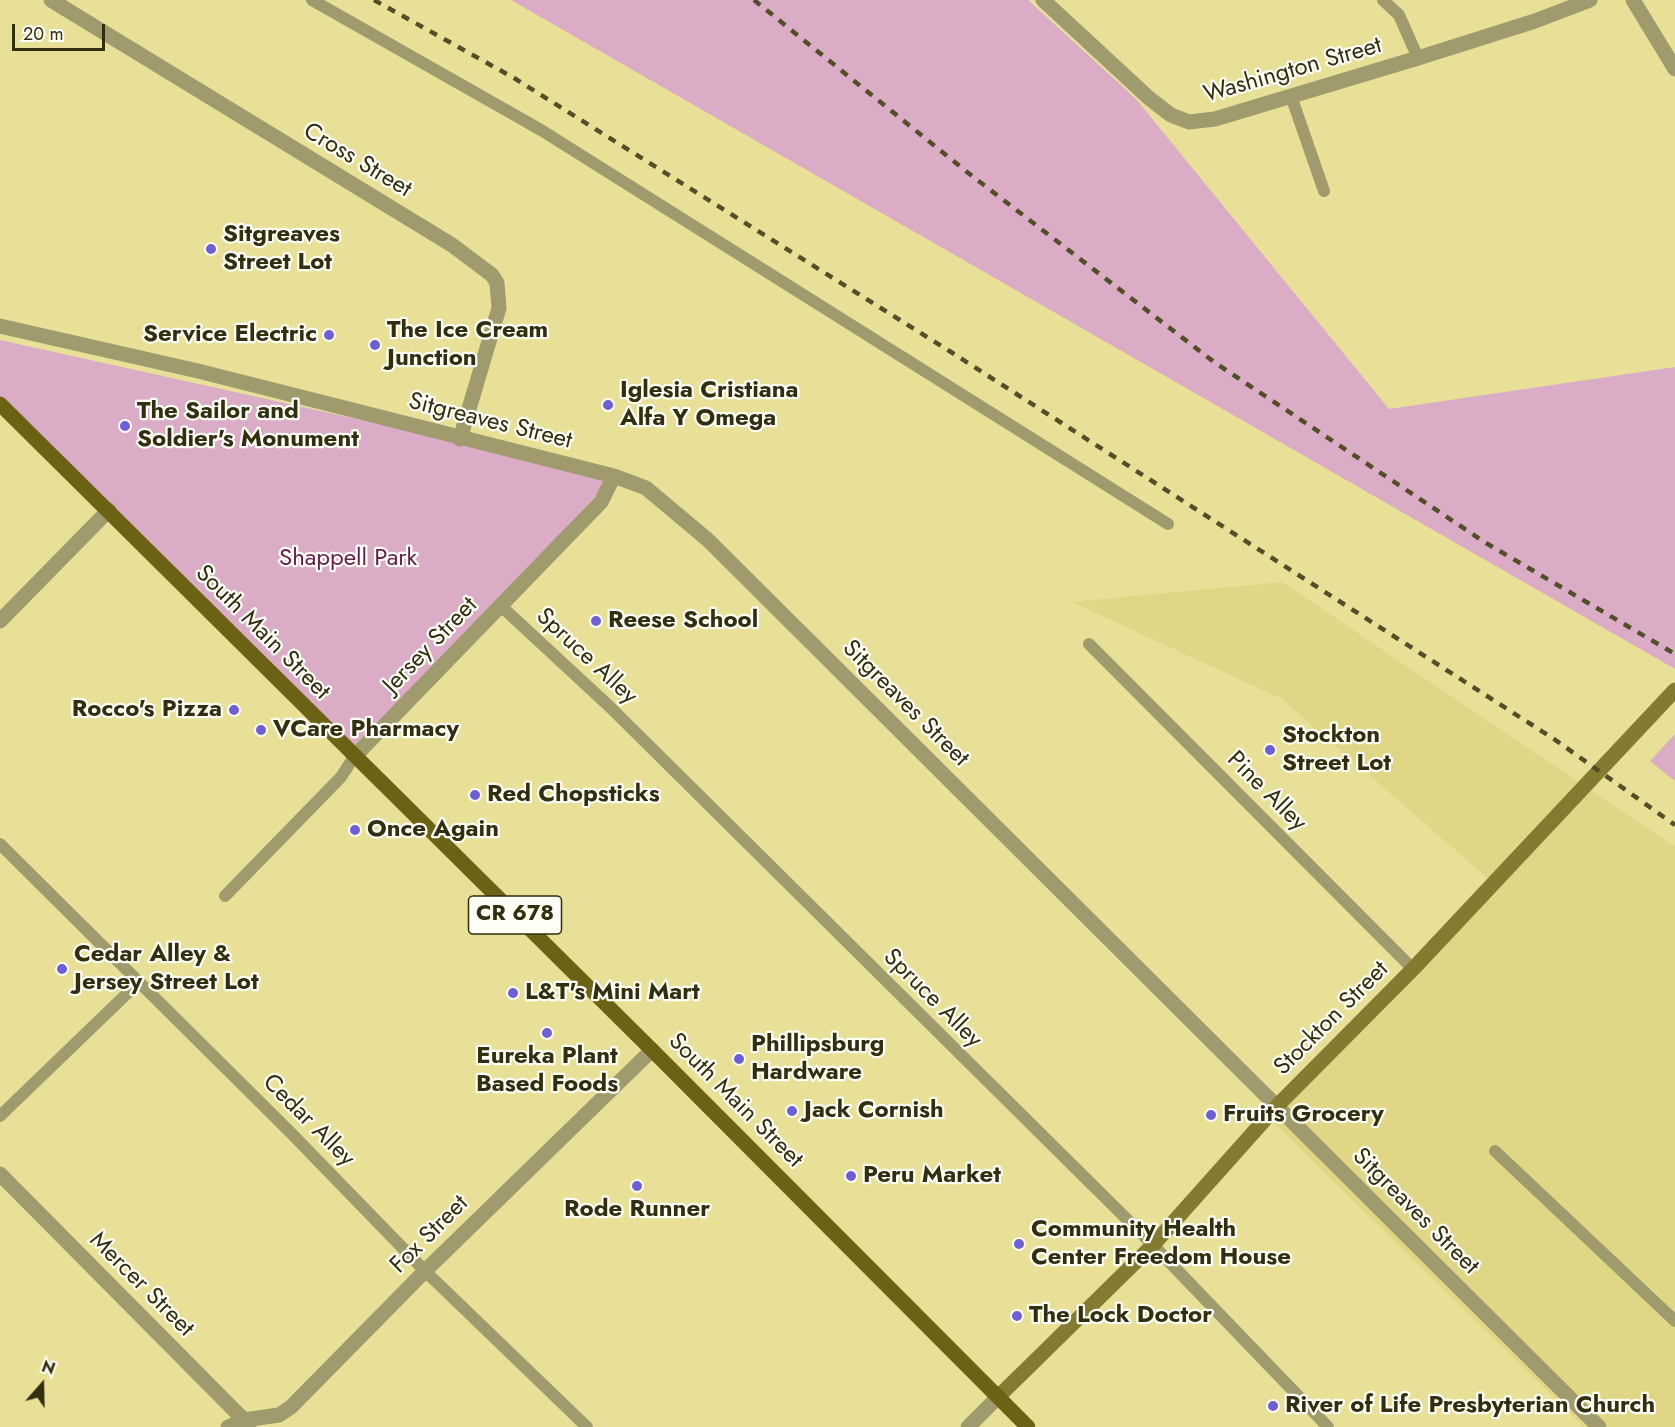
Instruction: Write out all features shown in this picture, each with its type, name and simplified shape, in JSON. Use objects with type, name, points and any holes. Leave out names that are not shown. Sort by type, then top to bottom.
[{"type":"main road","name":"South Main Street","points":[[0,404],[652,1050],[1028,1427]]},
{"type":"street","name":"Cross Street","points":[[51,0],[452,245],[492,275],[497,283],[499,308],[460,439]]},
{"type":"street","name":"Washington Street","points":[[1043,0],[1171,115],[1189,122],[1215,119],[1419,58],[1535,21],[1590,0]]},
{"type":"street","points":[[1633,0],[1675,69]]},
{"type":"street","name":"Sitgreaves Street","points":[[0,326],[198,371],[460,439],[614,476],[646,488],[708,540],[1599,1427]]},
{"type":"street","name":"Jersey Street","points":[[354,757],[601,502],[614,476]]},
{"type":"street","points":[[0,621],[109,510]]},
{"type":"street","name":"Stockton Street","points":[[968,1427],[1153,1245],[1277,1106],[1413,969],[1675,690]]},
{"type":"street","name":"Fox Street","points":[[228,1427],[279,1415],[291,1407],[425,1271],[652,1050]]},
{"type":"street","name":"Mercer Street","points":[[0,1174],[248,1423]]},
{"type":"lane","points":[[312,0],[541,130],[1168,524]]},
{"type":"lane","points":[[1383,0],[1399,15],[1419,58]]},
{"type":"lane","points":[[1291,96],[1324,190]]},
{"type":"lane","name":"Spruce Alley","points":[[501,606],[610,707],[1153,1245],[1328,1427]]},
{"type":"lane","name":"Pine Alley","points":[[1089,644],[1413,969]]},
{"type":"lane","name":"Jersey Street","points":[[225,896],[341,777],[354,757]]},
{"type":"lane","name":"Cedar Alley","points":[[0,844],[425,1271],[587,1427]]},
{"type":"lane","points":[[0,1116],[139,982]]},
{"type":"lane","points":[[1495,1151],[1675,1321]]},
{"type":"shaded area","points":[[1282,582],[1675,847],[1675,1427],[1584,1427],[1267,1116],[1494,884],[1282,699],[1072,602]]},
{"type":"green space","points":[[511,0],[1028,0],[1136,99],[1389,409],[1675,367],[1675,669]]},
{"type":"green space","name":"Shappell Park","points":[[0,340],[614,476],[354,757],[0,412]]},
{"type":"green space","points":[[1675,734],[1675,781],[1650,761]]},
{"type":"railway","points":[[374,0],[514,78],[951,352],[1554,739],[1675,825]]},
{"type":"railway","points":[[754,0],[967,172],[1214,362],[1486,543],[1675,654]]},
{"type":"place","name":"Sitgreaves Street Lot","points":[[211,249]]},
{"type":"place","name":"Service Electric","points":[[329,335]]},
{"type":"place","name":"The Ice Cream Junction","points":[[375,345]]},
{"type":"place","name":"Iglesia Cristiana Alfa Y Omega","points":[[608,405]]},
{"type":"place","name":"The Sailor and Soldier's Monument","points":[[125,426]]},
{"type":"place","name":"Reese School","points":[[596,621]]},
{"type":"place","name":"Rocco's Pizza","points":[[234,710]]},
{"type":"place","name":"VCare Pharmacy","points":[[261,730]]},
{"type":"place","name":"Stockton Street Lot","points":[[1270,750]]},
{"type":"place","name":"Red Chopsticks","points":[[475,795]]},
{"type":"place","name":"Once Again","points":[[355,830]]},
{"type":"place","name":"Cedar Alley & Jersey Street Lot","points":[[62,969]]},
{"type":"place","name":"L&T's Mini Mart","points":[[513,993]]},
{"type":"place","name":"Eureka Plant Based Foods","points":[[547,1033]]},
{"type":"place","name":"Phillipsburg Hardware","points":[[739,1059]]},
{"type":"place","name":"Jack Cornish","points":[[792,1111]]},
{"type":"place","name":"Fruits Grocery","points":[[1211,1115]]},
{"type":"place","name":"Peru Market","points":[[851,1176]]},
{"type":"place","name":"Rode Runner","points":[[637,1186]]},
{"type":"place","name":"Community Health Center Freedom House","points":[[1019,1244]]},
{"type":"place","name":"The Lock Doctor","points":[[1017,1316]]},
{"type":"place","name":"River of Life Presbyterian Church","points":[[1273,1406]]}]
